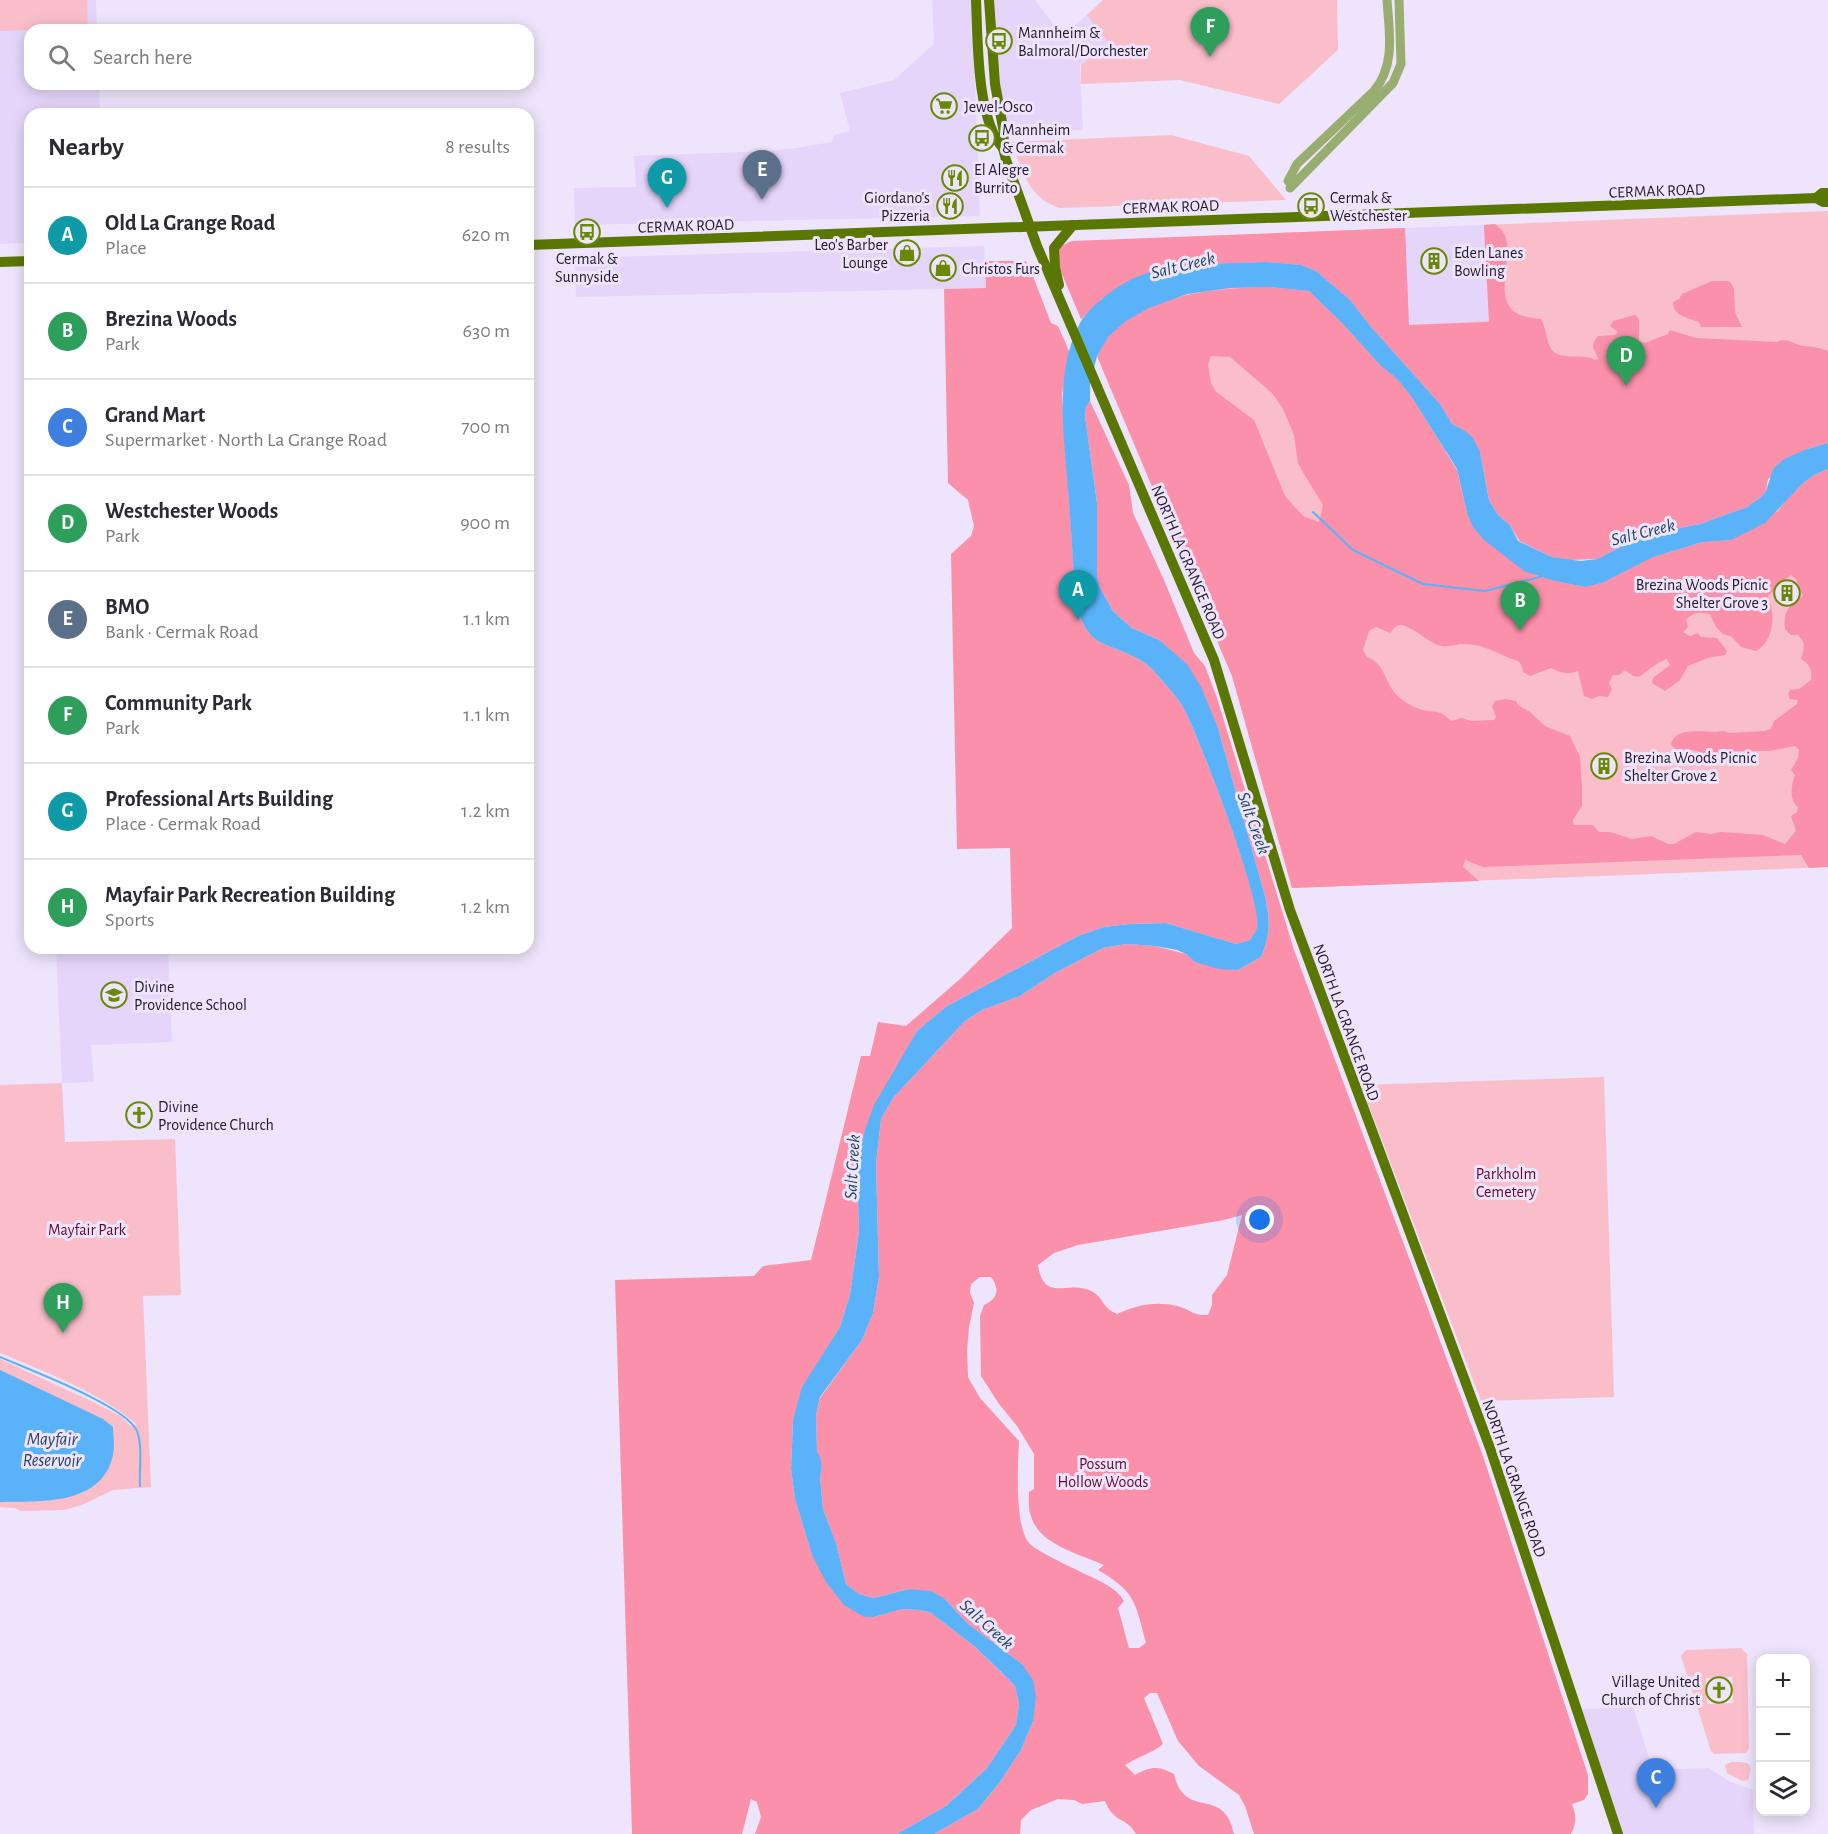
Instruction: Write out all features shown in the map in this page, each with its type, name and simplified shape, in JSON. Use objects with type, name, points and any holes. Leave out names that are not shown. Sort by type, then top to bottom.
[{"type":"main road","points":[[976,0],[982,87],[986,111],[994,133],[1003,148]]},
{"type":"main road","points":[[989,0],[995,84],[1004,133],[1003,148]]},
{"type":"main road","name":"NORTH LA GRANGE ROAD","points":[[1003,148],[1030,227],[1063,309],[1214,660],[1290,910],[1490,1448],[1618,1834]]},
{"type":"main road","name":"CERMAK ROAD","points":[[1816,198],[1822,193],[1828,193]]},
{"type":"main road","name":"CERMAK ROAD","points":[[534,245],[1816,198],[1828,202]]},
{"type":"main road","points":[[1063,309],[1054,248],[1073,225]]},
{"type":"main road","points":[[0,262],[24,261]]},
{"type":"street","points":[[1387,0],[1389,61],[1384,79],[1297,164],[1289,184],[1393,83],[1401,64],[1399,0]]},
{"type":"shaded area","points":[[0,0],[96,0],[97,24],[24,24],[24,90],[99,90],[100,108],[24,108],[24,243],[0,244]]},
{"type":"shaded area","points":[[932,0],[972,0],[980,216],[575,225],[574,188],[636,187],[634,156],[796,148],[832,142],[834,135],[850,131],[840,93],[894,80],[934,44]]},
{"type":"shaded area","points":[[994,0],[1035,0],[1062,36],[1087,15],[1109,43],[1080,66],[1083,130],[1007,133],[1000,98]]},
{"type":"shaded area","points":[[1484,225],[1489,322],[1409,326],[1405,228]]},
{"type":"shaded area","points":[[984,246],[986,288],[576,297],[575,258]]},
{"type":"shaded area","name":"Divine Providence School","points":[[56,954],[168,954],[172,1042],[91,1045],[94,1082],[62,1083]]},
{"type":"shaded area","points":[[1633,1707],[1653,1770],[1709,1768],[1730,1782],[1753,1790],[1754,1834],[1622,1834],[1582,1709]]},
{"type":"green space","points":[[0,0],[87,0],[88,24],[24,24],[24,30],[0,31]]},
{"type":"green space","points":[[1103,0],[1337,0],[1338,50],[1279,104],[1180,80],[1081,84],[1081,65],[1109,43],[1087,15]]},
{"type":"green space","points":[[1171,135],[1249,156],[1286,200],[1060,208],[1049,204],[1033,191],[1023,173],[1012,142]]},
{"type":"green space","points":[[1828,211],[1828,443],[1807,449],[1552,557],[1518,541],[1482,468],[1103,298],[1081,320],[1067,242],[1405,228],[1409,325],[1489,321],[1484,225]]},
{"type":"green space","points":[[1495,224],[1505,235],[1507,247],[1506,300],[1510,308],[1518,314],[1541,319],[1550,347],[1559,355],[1598,359],[1593,346],[1598,336],[1615,335],[1618,332],[1610,326],[1613,321],[1635,315],[1639,319],[1639,341],[1645,343],[1668,334],[1670,330],[1696,338],[1777,342],[1784,340],[1828,351],[1828,443],[1807,449],[1768,479],[1766,491],[1747,507],[1700,524],[1644,535],[1597,559],[1569,560],[1552,557],[1520,541],[1510,525],[1498,515],[1489,500],[1480,452],[1464,430],[1452,424],[1440,404],[1350,300],[1316,271],[1301,265],[1267,262],[1199,264],[1155,271],[1103,298],[1081,319],[1059,267],[1059,247],[1072,241],[1405,228],[1409,325],[1489,322],[1484,225]]},
{"type":"green space","points":[[985,261],[1026,261],[1051,323],[1058,326],[1070,353],[1062,394],[1076,603],[1081,618],[1086,629],[1099,642],[1140,660],[1154,671],[1183,707],[1215,783],[1241,855],[1257,913],[1258,928],[1250,940],[1236,944],[1166,923],[1104,927],[1078,936],[947,1006],[917,1031],[899,1065],[857,1166],[859,1231],[850,1295],[840,1327],[824,1353],[793,1420],[791,1469],[795,1499],[812,1555],[874,1617],[901,1609],[931,1613],[974,1646],[1015,1686],[1019,1704],[1016,1725],[987,1768],[946,1806],[897,1834],[755,1834],[761,1817],[757,1802],[751,1799],[742,1834],[632,1834],[615,1280],[754,1276],[763,1266],[811,1260],[861,1056],[870,1056],[878,1022],[906,1026],[960,979],[1012,928],[1010,848],[957,849],[951,554],[971,536],[974,526],[968,500],[948,483],[944,289],[986,288]]},
{"type":"green space","points":[[1712,281],[1731,283],[1734,289],[1735,312],[1742,327],[1701,327],[1699,322],[1682,316],[1674,307],[1673,302],[1682,294]]},
{"type":"green space","points":[[1270,287],[1309,291],[1380,365],[1397,379],[1411,396],[1457,470],[1467,513],[1555,581],[1585,587],[1602,583],[1652,557],[1703,542],[1731,540],[1778,511],[1802,484],[1828,469],[1828,867],[1809,868],[1801,855],[1483,867],[1465,860],[1463,867],[1479,881],[1292,888],[1232,676],[1097,356],[1109,336],[1124,322],[1142,310],[1162,302],[1206,292]],"holes":[[[1211,356],[1230,357],[1272,393],[1283,409],[1294,435],[1298,464],[1323,505],[1319,522],[1303,516],[1285,496],[1254,420],[1215,391],[1208,365]],[[1791,575],[1796,579],[1803,596],[1788,609],[1785,629],[1791,635],[1798,635],[1803,642],[1801,659],[1808,665],[1811,673],[1811,680],[1799,689],[1790,690],[1788,694],[1790,699],[1798,700],[1797,704],[1774,721],[1771,729],[1729,733],[1724,731],[1689,732],[1677,735],[1671,745],[1676,750],[1692,750],[1710,755],[1737,751],[1770,751],[1795,746],[1799,750],[1798,758],[1791,770],[1795,775],[1792,792],[1793,801],[1798,807],[1797,812],[1791,816],[1796,831],[1785,844],[1763,835],[1721,832],[1712,834],[1696,832],[1674,844],[1668,844],[1651,836],[1632,839],[1610,832],[1599,832],[1593,825],[1574,825],[1573,820],[1582,806],[1582,788],[1580,757],[1570,736],[1545,726],[1516,701],[1505,699],[1495,701],[1492,706],[1496,717],[1494,720],[1471,721],[1462,718],[1451,721],[1441,713],[1417,708],[1396,694],[1383,671],[1367,657],[1363,650],[1369,631],[1376,627],[1390,633],[1396,626],[1406,626],[1438,645],[1466,644],[1489,649],[1520,662],[1523,672],[1530,676],[1551,668],[1564,673],[1578,671],[1584,696],[1592,699],[1599,696],[1608,697],[1612,689],[1609,683],[1613,675],[1619,675],[1625,670],[1639,677],[1667,659],[1670,665],[1653,678],[1652,683],[1665,691],[1680,680],[1688,666],[1708,658],[1725,655],[1727,651],[1717,638],[1701,637],[1698,633],[1690,636],[1683,632],[1688,627],[1686,620],[1688,617],[1697,613],[1710,614],[1716,627],[1723,634],[1732,637],[1741,647],[1756,651],[1767,641],[1772,626],[1771,603],[1768,596]]]},
{"type":"green space","points":[[1187,294],[1467,513],[1585,587],[1703,542],[1828,469],[1828,867],[1292,888],[1232,676],[1097,356]]},
{"type":"green space","name":"Possum Hollow Woods","points":[[1090,401],[1129,485],[1133,513],[1194,653],[1205,666],[1217,698],[1294,950],[1483,1456],[1588,1775],[1588,1794],[1584,1800],[1572,1804],[1575,1819],[1571,1834],[1254,1834],[1239,1795],[1199,1766],[1178,1741],[1157,1693],[1150,1693],[1144,1698],[1163,1744],[1125,1765],[1135,1775],[1154,1768],[1174,1774],[1179,1788],[1187,1797],[1222,1810],[1229,1819],[1234,1834],[1136,1834],[1128,1824],[1112,1813],[1105,1801],[1082,1804],[1074,1800],[1058,1799],[1031,1810],[1021,1820],[1020,1834],[934,1834],[978,1809],[1000,1782],[1021,1750],[1033,1721],[1022,1664],[967,1623],[945,1599],[909,1589],[874,1598],[859,1594],[846,1584],[836,1543],[823,1509],[820,1477],[822,1467],[817,1453],[816,1415],[820,1398],[862,1340],[873,1313],[879,1277],[876,1164],[881,1119],[893,1098],[965,1021],[982,1010],[1020,996],[1055,973],[1103,948],[1126,944],[1155,946],[1186,954],[1195,962],[1238,970],[1261,957],[1267,941],[1269,920],[1265,896],[1218,728],[1159,640],[1132,628],[1113,611],[1100,588],[1097,576],[1097,503],[1085,416],[1086,407]],"holes":[[[1242,1215],[1227,1275],[1212,1295],[1212,1305],[1208,1315],[1161,1304],[1139,1306],[1117,1314],[1093,1292],[1084,1288],[1052,1287],[1046,1284],[1041,1277],[1038,1265],[1054,1253],[1078,1245]],[[980,1277],[991,1277],[996,1286],[995,1297],[984,1305],[980,1316],[981,1376],[1034,1454],[1034,1489],[1029,1492],[1029,1507],[1035,1526],[1051,1541],[1104,1565],[1098,1570],[1120,1585],[1132,1599],[1136,1608],[1146,1643],[1139,1648],[1129,1648],[1118,1608],[1124,1601],[1117,1592],[1103,1582],[1041,1551],[1030,1544],[1025,1536],[1021,1525],[1018,1496],[1019,1441],[980,1398],[968,1377],[967,1351],[974,1303],[970,1293],[971,1284]]]},
{"type":"green space","name":"Parkholm Cemetery","points":[[1604,1077],[1614,1397],[1481,1401],[1361,1085]]},
{"type":"green space","name":"Mayfair Park","points":[[62,1083],[65,1142],[175,1139],[181,1295],[143,1296],[151,1487],[113,1490],[82,1505],[64,1510],[21,1511],[15,1508],[0,1507],[0,1359],[93,1402],[120,1416],[131,1426],[137,1425],[106,1402],[89,1393],[0,1353],[0,1085]]},
{"type":"green space","points":[[1741,1648],[1747,1654],[1749,1748],[1746,1753],[1714,1754],[1711,1751],[1681,1656],[1686,1650]],"holes":[[[1732,1677],[1733,1703],[1707,1704],[1706,1678]]]},
{"type":"green space","points":[[1731,1762],[1741,1762],[1750,1766],[1748,1780],[1742,1781],[1727,1773],[1725,1765]]},
{"type":"water","name":"Salt Creek","points":[[1267,262],[1301,265],[1316,271],[1350,300],[1440,404],[1452,424],[1473,438],[1480,452],[1489,500],[1498,515],[1510,525],[1518,541],[1552,557],[1581,561],[1597,559],[1644,535],[1700,524],[1747,507],[1766,491],[1773,469],[1784,459],[1828,443],[1828,469],[1802,484],[1765,523],[1731,540],[1703,542],[1653,557],[1602,583],[1585,587],[1555,581],[1524,571],[1484,540],[1473,527],[1467,513],[1457,469],[1411,396],[1397,379],[1380,365],[1309,291],[1270,287],[1230,288],[1187,294],[1149,308],[1126,321],[1109,336],[1097,356],[1090,384],[1090,401],[1086,407],[1085,416],[1097,503],[1097,576],[1100,588],[1113,611],[1132,628],[1159,640],[1187,664],[1201,687],[1218,728],[1265,896],[1269,920],[1268,934],[1261,957],[1238,970],[1219,969],[1195,962],[1177,950],[1155,946],[1126,944],[1103,948],[1055,973],[1020,996],[982,1010],[965,1021],[893,1098],[881,1119],[876,1164],[879,1277],[873,1313],[862,1340],[820,1397],[816,1415],[817,1452],[822,1467],[820,1477],[823,1509],[836,1543],[846,1584],[859,1594],[874,1598],[909,1589],[931,1591],[945,1599],[967,1623],[1022,1664],[1033,1680],[1036,1697],[1033,1721],[1021,1750],[1000,1782],[978,1809],[934,1834],[897,1834],[946,1806],[987,1768],[1016,1725],[1019,1704],[1015,1686],[974,1646],[931,1613],[902,1609],[874,1617],[864,1617],[844,1605],[826,1582],[812,1555],[795,1499],[791,1469],[793,1420],[802,1387],[840,1327],[850,1295],[859,1231],[857,1166],[865,1130],[874,1105],[917,1031],[947,1006],[1078,936],[1104,927],[1166,923],[1236,944],[1250,940],[1257,928],[1256,913],[1241,855],[1215,783],[1183,707],[1154,671],[1140,660],[1099,642],[1086,629],[1081,618],[1076,603],[1063,404],[1067,362],[1080,323],[1095,305],[1115,289],[1128,281],[1160,270],[1196,265]]},
{"type":"water","name":"Mayfair Reservoir","points":[[0,1370],[103,1419],[113,1427],[113,1455],[107,1472],[96,1484],[68,1497],[0,1502]]},
{"type":"waterway","points":[[1313,512],[1353,550],[1423,584],[1485,591],[1543,576]]},
{"type":"waterway","points":[[0,1357],[96,1400],[129,1421],[139,1437],[140,1486]]},
{"type":"place","name":"Mannheim & Balmoral/Dorchester","points":[[999,41]]},
{"type":"place","name":"Community Park","points":[[1210,57]]},
{"type":"place","name":"Jewel-Osco","points":[[944,106]]},
{"type":"place","name":"Mannheim & Cermak","points":[[982,138]]},
{"type":"place","name":"El Alegre Burrito","points":[[955,178]]},
{"type":"place","name":"BMO","points":[[762,200]]},
{"type":"place","name":"Giordano's Pizzeria","points":[[950,206]]},
{"type":"place","name":"Cermak & Westchester","points":[[1311,206]]},
{"type":"place","name":"Professional Arts Building","points":[[667,208]]},
{"type":"place","name":"Cermak & Sunnyside","points":[[587,232]]},
{"type":"place","name":"Leo's Barber Lounge","points":[[907,253]]},
{"type":"place","name":"Eden Lanes Bowling","points":[[1434,261]]},
{"type":"place","name":"Christos Furs","points":[[943,268]]},
{"type":"place","name":"Westchester Woods","points":[[1626,386]]},
{"type":"place","name":"Brezina Woods Picnic Shelter Grove 3","points":[[1787,593]]},
{"type":"place","name":"Old La Grange Road","points":[[1078,620]]},
{"type":"place","name":"Brezina Woods","points":[[1520,631]]},
{"type":"place","name":"Brezina Woods Picnic Shelter Grove 2","points":[[1604,766]]},
{"type":"place","name":"Divine Providence School","points":[[114,995]]},
{"type":"place","name":"Divine Providence Church","points":[[139,1115]]},
{"type":"place","name":"Mayfair Park Recreation Building","points":[[63,1333]]},
{"type":"place","name":"Village United Church of Christ","points":[[1719,1690]]},
{"type":"place","name":"Grand Mart","points":[[1656,1808]]}]
